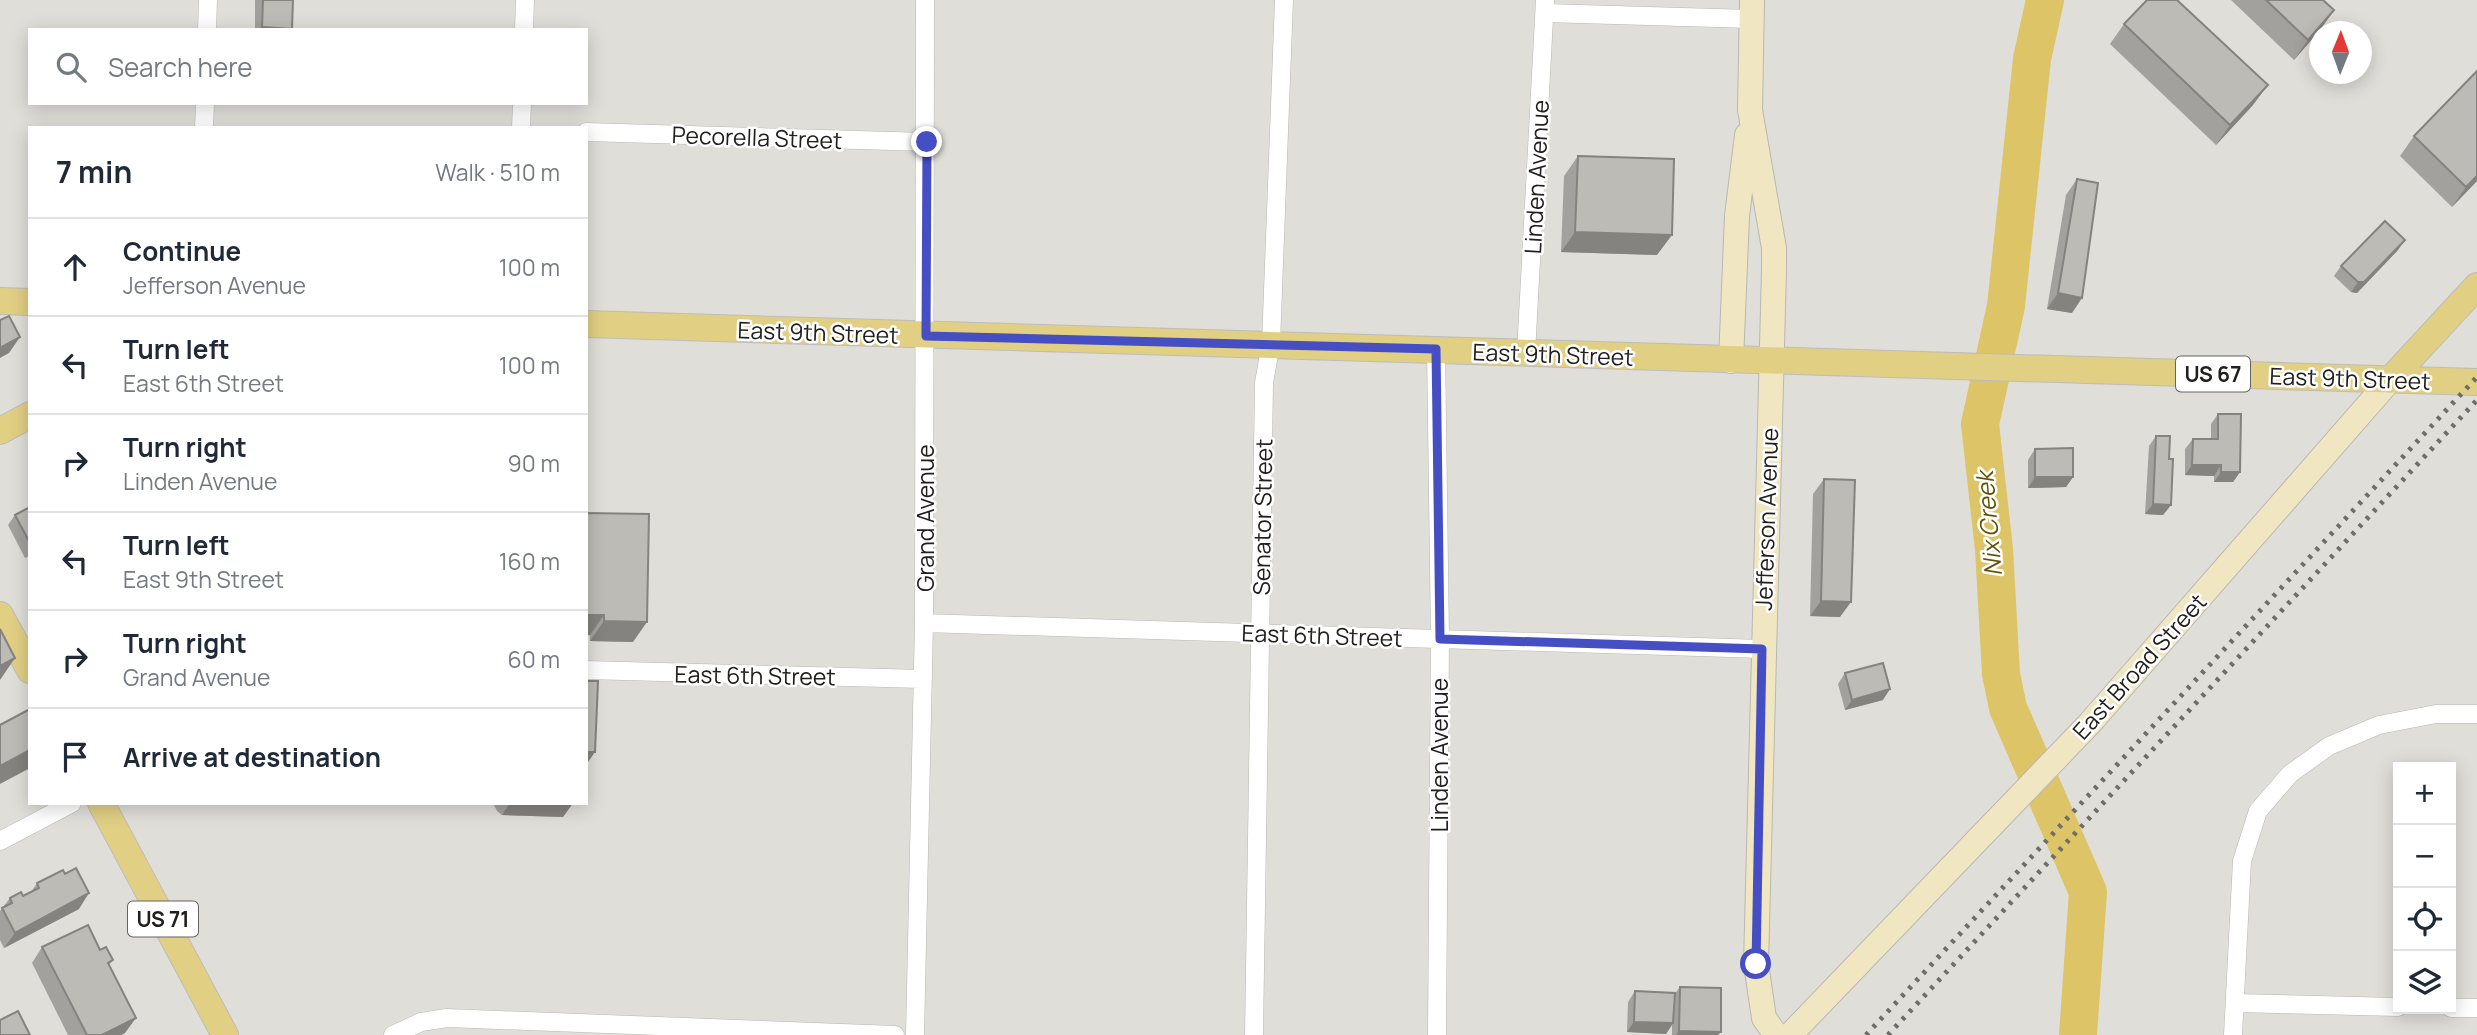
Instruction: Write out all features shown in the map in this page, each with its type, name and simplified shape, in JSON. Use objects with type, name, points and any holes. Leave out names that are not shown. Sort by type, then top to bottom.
[{"type":"main road","name":"East Broad Street","points":[[2390,380],[2477,286]]},
{"type":"main road","points":[[0,301],[28,302]]},
{"type":"main road","name":"East 9th Street","points":[[588,324],[926,336],[1271,343],[1771,363],[1956,366],[2477,383]]},
{"type":"main road","points":[[0,431],[28,416]]},
{"type":"main road","points":[[0,615],[28,666]]},
{"type":"main road","name":"US 71","points":[[102,805],[225,1035]]},
{"type":"street","points":[[207,28],[208,0]]},
{"type":"street","points":[[524,28],[525,0]]},
{"type":"street","name":"Grand Avenue","points":[[915,1035],[924,623],[927,142],[925,0]]},
{"type":"street","name":"Senator Street","points":[[1254,1035],[1264,383],[1271,343],[1284,0]]},
{"type":"street","points":[[1545,6],[1752,10]]},
{"type":"street","name":"Linden Avenue","points":[[1526,353],[1545,6]]},
{"type":"street","name":"Jefferson Avenue","points":[[1752,10],[1750,110],[1774,248],[1756,964],[1764,1018],[1776,1035]]},
{"type":"street","points":[[204,126],[205,105]]},
{"type":"street","points":[[521,126],[522,105]]},
{"type":"street","points":[[1731,361],[1738,202],[1750,110]]},
{"type":"street","name":"Pecorella Street","points":[[588,132],[927,142]]},
{"type":"street","name":"Linden Avenue","points":[[1436,349],[1440,639],[1437,1035]]},
{"type":"street","name":"East Broad Street","points":[[1790,1035],[2090,723],[2390,380]]},
{"type":"street","name":"East 6th Street","points":[[924,623],[1762,649]]},
{"type":"street","name":"East 6th Street","points":[[588,670],[923,679]]},
{"type":"street","points":[[2233,1035],[2242,861],[2258,811],[2290,774],[2329,746],[2379,725],[2436,714],[2477,714]]},
{"type":"street","points":[[0,841],[68,805]]},
{"type":"street","points":[[2235,1003],[2393,1007]]},
{"type":"street","points":[[2456,1008],[2477,1008]]},
{"type":"street","points":[[393,1035],[421,1022],[447,1018],[895,1035]]},
{"type":"building","points":[[263,0],[293,0],[292,28],[262,27]]},
{"type":"building","points":[[2147,0],[2177,0],[2268,85],[2230,125],[2124,24]]},
{"type":"building","points":[[2266,0],[2323,0],[2334,10],[2324,21],[2309,21],[2308,40]]},
{"type":"building","points":[[2477,71],[2477,176],[2466,187],[2414,136]]},
{"type":"building","points":[[1578,156],[1674,159],[1672,235],[1575,232]]},
{"type":"building","points":[[2077,179],[2098,183],[2082,298],[2058,293]]},
{"type":"building","points":[[2385,221],[2405,240],[2364,282],[2358,282],[2341,266]]},
{"type":"building","points":[[9,316],[20,337],[0,348],[0,320]]},
{"type":"building","points":[[2218,414],[2241,414],[2240,472],[2221,472],[2221,465],[2192,465],[2193,439],[2218,439]]},
{"type":"building","points":[[2156,436],[2170,436],[2169,459],[2173,459],[2171,505],[2153,504]]},
{"type":"building","points":[[2073,448],[2073,477],[2035,477],[2035,449]]},
{"type":"building","points":[[1824,479],[1855,480],[1851,602],[1821,601]]},
{"type":"building","points":[[28,508],[28,539],[15,515]]},
{"type":"building","points":[[588,513],[649,514],[647,622],[604,621],[604,615],[588,615]]},
{"type":"building","points":[[0,629],[15,658],[0,666]]},
{"type":"building","points":[[1883,663],[1890,689],[1852,700],[1845,673]]},
{"type":"building","points":[[588,681],[598,681],[595,752],[588,752]]},
{"type":"building","points":[[28,710],[28,751],[0,766],[0,725]]},
{"type":"building","points":[[76,868],[89,893],[15,933],[2,908],[12,903],[10,898],[21,892],[23,896],[39,888],[37,883],[63,870],[65,874]]},
{"type":"building","points":[[88,925],[100,950],[106,947],[113,960],[108,963],[136,1018],[102,1035],[87,1035],[42,947]]},
{"type":"building","points":[[1680,987],[1721,988],[1721,1032],[1679,1031]]},
{"type":"building","points":[[1635,991],[1675,993],[1673,1023],[1634,1022]]},
{"type":"building","points":[[18,1011],[30,1035],[0,1035],[0,1020]]},
{"type":"waterway","name":"Nix Creek","points":[[2045,0],[2032,59],[2006,306],[1980,424],[1994,549],[2001,674],[2008,708],[2088,892],[2078,1035]]},
{"type":"railway","points":[[1866,1035],[2477,377]]},
{"type":"railway","points":[[1888,1035],[2477,400]]},
{"type":"route","points":[[927,142],[926,336],[1436,349],[1440,639],[1762,649],[1756,964]]}]
